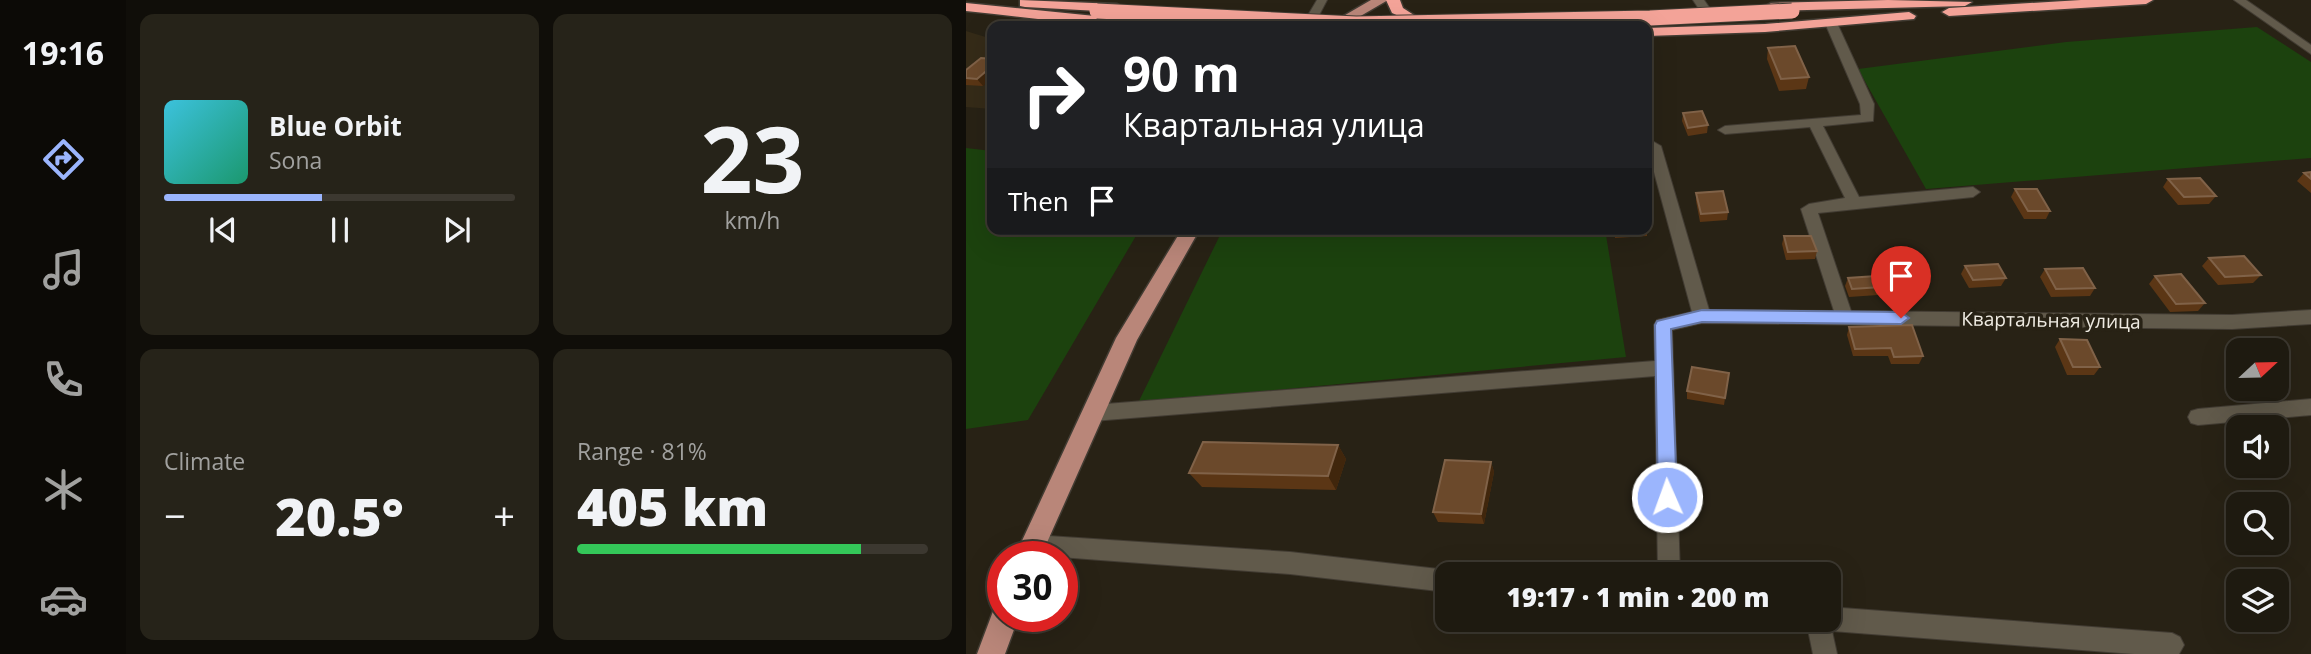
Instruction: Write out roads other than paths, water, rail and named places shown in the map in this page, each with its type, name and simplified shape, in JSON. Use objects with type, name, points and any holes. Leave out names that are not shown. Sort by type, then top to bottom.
[{"type":"highway","points":[[1391,0],[1397,10],[1410,17]]},
{"type":"highway","points":[[1652,22],[2003,0]]},
{"type":"highway","points":[[1652,32],[1831,23],[2146,0]]},
{"type":"highway","points":[[1391,21],[1410,17],[1533,18],[1702,5],[1965,2]]},
{"type":"highway","points":[[1025,3],[1093,14],[1277,21]]},
{"type":"highway","points":[[1005,6],[1025,3],[1345,18]]},
{"type":"highway","points":[[1005,6],[1079,21]]},
{"type":"highway","points":[[966,7],[1005,6],[1190,21]]},
{"type":"highway","points":[[1503,21],[1953,12]]},
{"type":"main road","points":[[1339,21],[1381,0]]},
{"type":"main road","points":[[1382,21],[1391,0]]},
{"type":"main road","points":[[1345,18],[1365,17],[1377,21]]},
{"type":"main road","points":[[1035,541],[1127,338],[1187,235]]},
{"type":"main road","points":[[991,654],[999,632]]},
{"type":"street","points":[[1313,18],[1322,0]]},
{"type":"street","points":[[2239,0],[2311,50]]},
{"type":"street","points":[[1725,130],[1868,118],[1867,104],[1831,23]]},
{"type":"street","points":[[1815,124],[1854,202]]},
{"type":"street","points":[[1654,146],[1702,316]]},
{"type":"street","points":[[1845,317],[1809,209],[1854,202],[1973,192]]},
{"type":"street","name":"Квартальная улица","points":[[1669,562],[1663,325],[1702,316],[2232,322],[2311,317]]},
{"type":"street","points":[[1093,413],[1664,368]]},
{"type":"street","points":[[2198,417],[2311,407]]},
{"type":"street","points":[[1078,553],[1290,563],[1435,580]]},
{"type":"street","points":[[1841,620],[2172,645]]},
{"type":"street","points":[[1820,632],[1825,654]]}]
